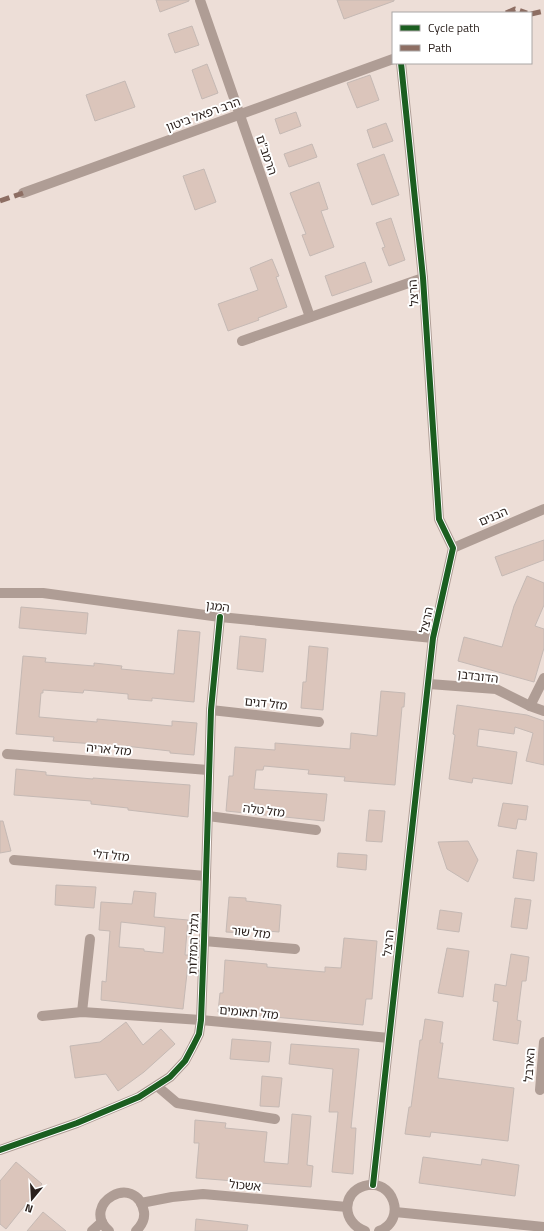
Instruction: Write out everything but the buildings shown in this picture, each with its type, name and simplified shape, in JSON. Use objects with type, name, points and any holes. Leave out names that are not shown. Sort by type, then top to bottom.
[{"type":"street","name":"הרמב\"ם","points":[[200,0],[310,317]]},
{"type":"street","name":"הרב רפאל ביטון","points":[[22,193],[392,59]]},
{"type":"street","name":"הרצל","points":[[373,1185],[433,638],[453,548],[439,519],[423,278],[402,64]]},
{"type":"street","points":[[242,341],[423,278]]},
{"type":"street","name":"הבנים","points":[[453,548],[544,508]]},
{"type":"street","name":"המגן","points":[[0,592],[43,593],[220,617],[433,638]]},
{"type":"street","name":"גלגל המזלות","points":[[0,1150],[77,1123],[139,1097],[170,1077],[185,1061],[199,1034],[201,1020],[204,941],[211,710],[220,617]]},
{"type":"street","points":[[530,706],[544,678]]},
{"type":"street","name":"הדובדבן","points":[[429,684],[496,689],[530,706],[544,711]]},
{"type":"street","name":"מזל דגים","points":[[211,710],[319,722]]},
{"type":"street","name":"מזל אריה","points":[[7,754],[208,770]]},
{"type":"street","name":"מזל טלה","points":[[208,816],[316,830]]},
{"type":"street","name":"מזל דלי","points":[[14,860],[206,876]]},
{"type":"street","points":[[82,1012],[90,939]]},
{"type":"street","name":"מזל שור","points":[[204,941],[295,949]]},
{"type":"street","name":"מזל תאומים","points":[[42,1016],[82,1012],[201,1020],[389,1038]]},
{"type":"street","name":"הארבל","points":[[540,1090],[544,1042]]},
{"type":"street","points":[[156,1086],[177,1103],[275,1119]]},
{"type":"street","points":[[360,1230],[352,1223],[348,1216],[347,1207],[352,1195],[357,1189],[373,1185],[386,1190],[392,1196],[395,1204],[395,1212],[390,1224],[379,1231]]},
{"type":"street","points":[[109,1231],[102,1222],[101,1211],[103,1204],[113,1195],[128,1193],[141,1203],[144,1213],[143,1222],[136,1231]]},
{"type":"street","name":"אשכול","points":[[141,1203],[172,1197],[203,1194],[347,1207]]},
{"type":"street","points":[[395,1212],[538,1228]]},
{"type":"street","points":[[92,1231],[102,1222]]},
{"type":"marked path","points":[[508,12],[515,9],[524,12]]},
{"type":"marked path","points":[[532,14],[544,11]]},
{"type":"marked path","points":[[0,201],[23,193]]},
{"type":"cycle path","points":[[373,1185],[433,638],[453,548],[439,519],[423,278],[401,64]]},
{"type":"cycle path","points":[[0,1150],[77,1123],[139,1097],[170,1077],[185,1061],[199,1034],[201,1020],[204,941],[211,710],[220,617]]}]
